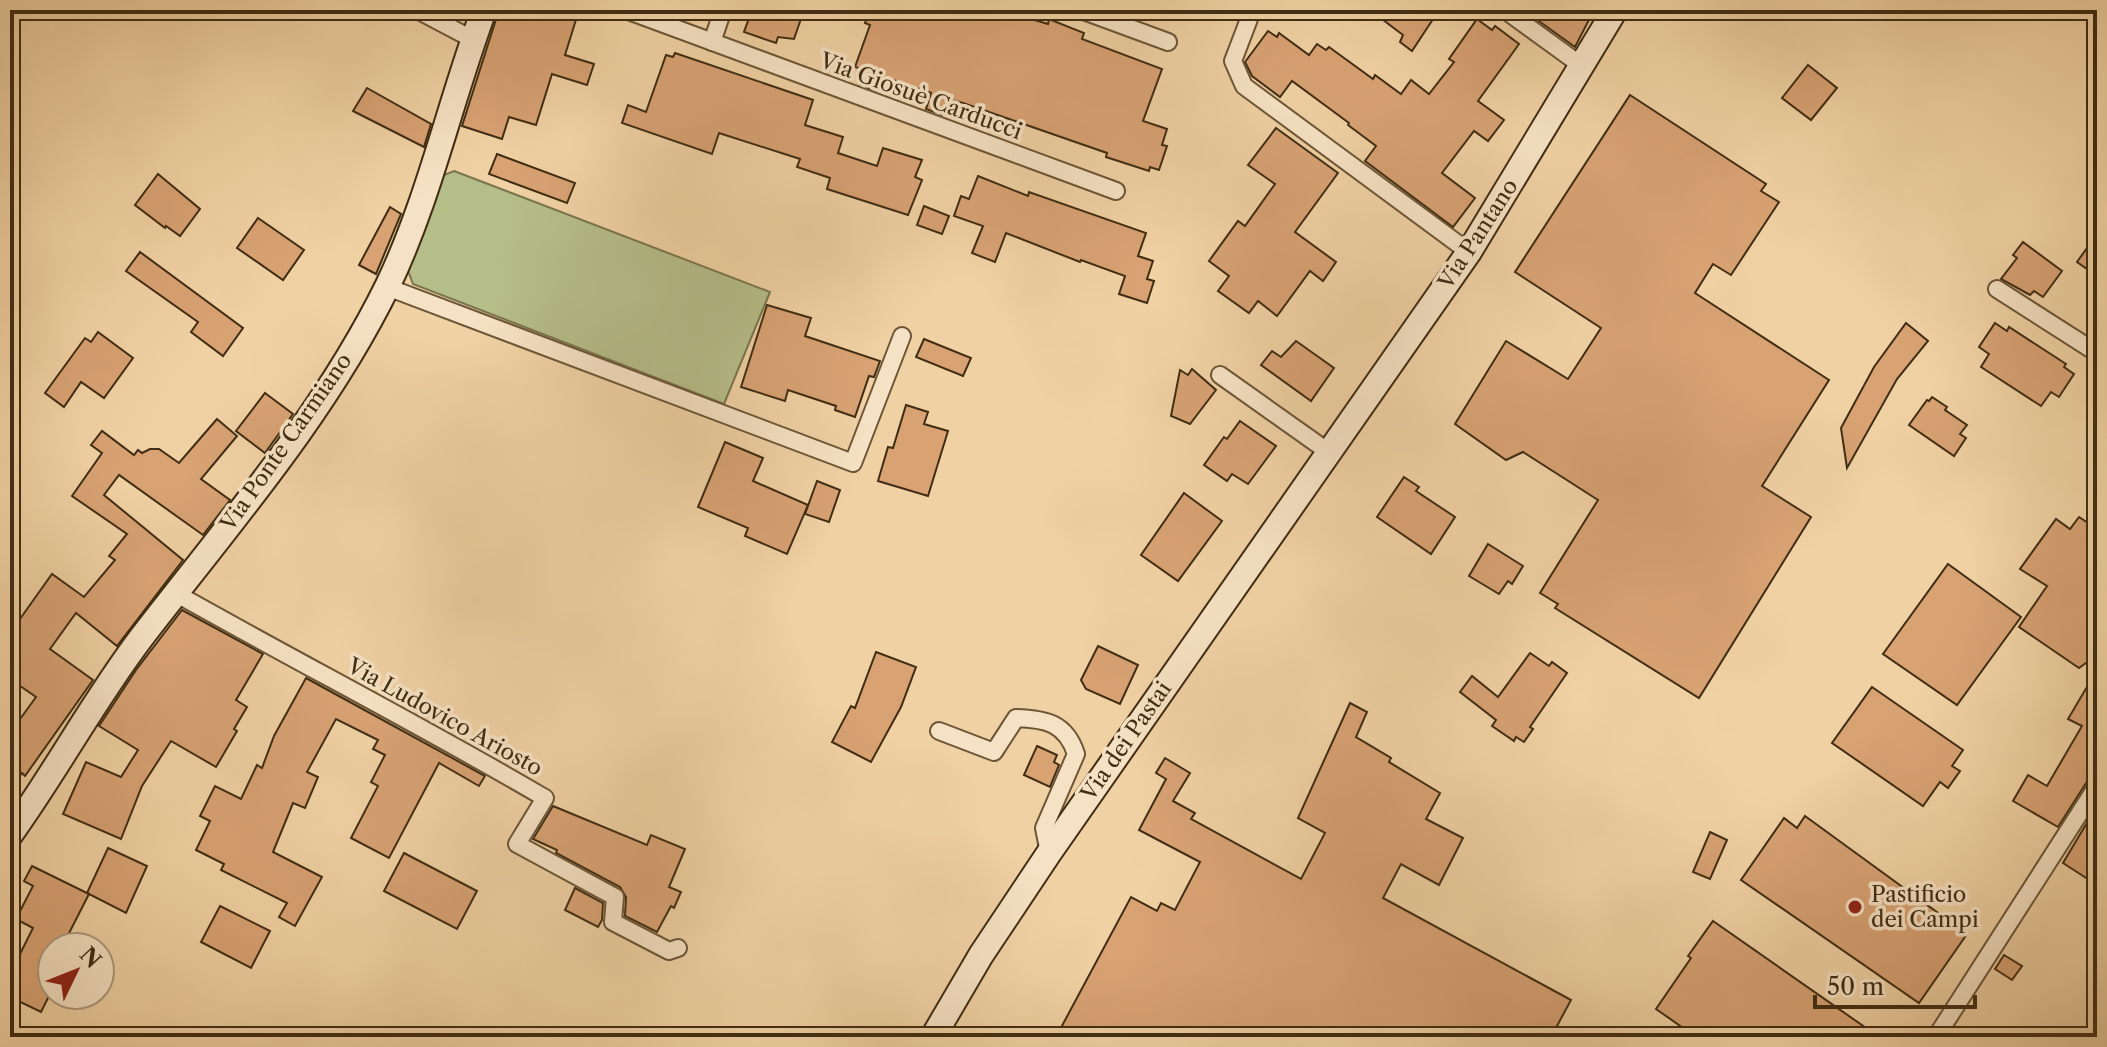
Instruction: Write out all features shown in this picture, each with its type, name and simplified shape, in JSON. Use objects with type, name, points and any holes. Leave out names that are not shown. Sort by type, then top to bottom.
[{"type":"street","points":[[417,10],[474,40]]},
{"type":"street","name":"Via Ponte Carmiano","points":[[10,835],[140,639],[177,594],[337,375],[387,287],[414,226],[484,10]]},
{"type":"street","name":"Via Giosuè Carducci","points":[[626,10],[1116,191]]},
{"type":"street","points":[[712,42],[723,10]]},
{"type":"street","points":[[1081,10],[1168,42]]},
{"type":"street","points":[[1505,10],[1582,66]]},
{"type":"street","name":"Via Pantano","points":[[1330,453],[1469,252],[1615,10]]},
{"type":"street","points":[[1249,19],[1233,61],[1244,86],[1469,252]]},
{"type":"street","points":[[387,287],[853,463],[902,336]]},
{"type":"street","points":[[1997,289],[2097,353]]},
{"type":"street","points":[[1220,375],[1330,453]]},
{"type":"street","name":"Via dei Pastai","points":[[933,1037],[981,955],[1049,853],[1232,588],[1330,453]]},
{"type":"street","name":"Via Ludovico Ariosto","points":[[177,594],[453,744],[545,798],[517,844],[615,897],[613,922],[669,951],[678,948]]},
{"type":"street","points":[[939,731],[994,752],[1016,718],[1044,719],[1071,738],[1076,754],[1044,828],[1049,853]]},
{"type":"street","points":[[1936,1037],[2097,786]]},
{"type":"green space","points":[[454,171],[770,292],[724,404],[413,284],[407,268],[439,177]]},
{"type":"building","points":[[499,10],[579,10],[565,55],[594,64],[587,85],[552,74],[536,125],[509,117],[502,139],[462,126]]},
{"type":"building","points":[[752,10],[804,10],[794,39],[778,37],[776,43],[744,32]]},
{"type":"building","points":[[870,10],[1015,10],[1014,14],[1048,24],[1049,19],[1084,33],[1082,39],[1162,69],[1143,121],[1167,129],[1162,145],[1167,146],[1159,170],[1150,167],[1149,171],[1106,157],[1107,153],[963,103],[947,99],[942,115],[926,109],[931,93],[882,76],[877,91],[860,85],[866,70],[855,67],[870,25],[865,23]]},
{"type":"building","points":[[1370,10],[1439,10],[1412,51],[1400,42],[1403,35]]},
{"type":"building","points":[[1540,10],[1594,10],[1575,47],[1536,19]]},
{"type":"building","points":[[1477,19],[1492,30],[1495,26],[1519,44],[1478,101],[1504,120],[1488,141],[1474,131],[1442,173],[1475,198],[1453,227],[1365,161],[1376,146],[1349,123],[1292,81],[1280,97],[1252,76],[1245,62],[1268,31],[1277,37],[1279,33],[1309,55],[1317,44],[1326,50],[1329,47],[1373,79],[1375,75],[1401,94],[1411,80],[1429,94],[1454,62],[1449,59]]},
{"type":"building","points":[[675,53],[813,100],[805,125],[843,137],[838,153],[877,166],[883,148],[922,160],[915,177],[922,180],[908,215],[827,189],[830,178],[797,167],[800,159],[719,133],[712,154],[622,123],[628,105],[646,112],[666,55],[673,57]]},
{"type":"building","points":[[1808,65],[1837,88],[1811,120],[1782,98]]},
{"type":"building","points":[[367,88],[431,124],[424,147],[353,111]]},
{"type":"building","points":[[1630,95],[1766,184],[1761,191],[1779,202],[1731,275],[1713,264],[1695,293],[1829,380],[1762,486],[1811,517],[1699,698],[1555,608],[1558,604],[1540,593],[1598,500],[1523,452],[1506,460],[1455,424],[1506,341],[1568,379],[1601,328],[1515,272]]},
{"type":"building","points":[[1276,128],[1338,173],[1295,232],[1336,262],[1323,281],[1310,271],[1277,316],[1258,301],[1249,313],[1218,291],[1229,276],[1209,261],[1238,221],[1245,226],[1275,184],[1248,165]]},
{"type":"building","points":[[497,154],[575,183],[567,203],[489,174]]},
{"type":"building","points":[[158,174],[200,209],[180,236],[135,205]]},
{"type":"building","points":[[978,176],[1028,196],[1029,192],[1146,233],[1138,256],[1153,261],[1147,279],[1154,281],[1147,303],[1119,294],[1125,276],[1006,233],[995,262],[972,253],[983,226],[954,216],[961,196],[969,199]]},
{"type":"building","points":[[924,206],[949,216],[942,234],[917,225]]},
{"type":"building","points":[[390,207],[401,214],[376,274],[359,265]]},
{"type":"building","points":[[258,218],[304,250],[283,280],[237,248]]},
{"type":"building","points":[[2097,234],[2097,276],[2077,262]]},
{"type":"building","points":[[2023,242],[2062,271],[2043,297],[2034,291],[2030,295],[2001,279],[2017,258],[2013,255]]},
{"type":"building","points":[[140,252],[243,328],[223,356],[191,332],[198,322],[126,271]]},
{"type":"building","points":[[767,305],[811,318],[805,336],[880,361],[874,377],[869,376],[855,417],[835,410],[836,406],[788,390],[785,401],[741,387]]},
{"type":"building","points":[[1906,323],[1928,341],[1897,379],[1847,468],[1841,428],[1874,367]]},
{"type":"building","points":[[1995,323],[2007,331],[2009,327],[2066,364],[2064,367],[2074,374],[2059,397],[2051,392],[2041,406],[1981,367],[1989,354],[1979,347]]},
{"type":"building","points":[[98,332],[133,358],[104,398],[81,382],[64,407],[45,393],[85,338],[91,342]]},
{"type":"building","points":[[924,339],[971,358],[963,376],[916,357]]},
{"type":"building","points":[[1296,341],[1334,368],[1311,401],[1261,365],[1272,351],[1281,357]]},
{"type":"building","points":[[1192,369],[1216,390],[1190,424],[1171,416],[1180,370],[1188,375]]},
{"type":"building","points":[[265,393],[293,414],[265,453],[236,431]]},
{"type":"building","points":[[1932,397],[1967,425],[1960,434],[1966,438],[1954,456],[1909,425]]},
{"type":"building","points":[[906,405],[928,412],[924,424],[948,431],[928,496],[878,481],[888,447],[893,448]]},
{"type":"building","points":[[217,419],[237,436],[201,479],[230,500],[203,535],[119,475],[104,495],[183,560],[117,646],[76,613],[50,649],[93,680],[25,776],[22,773],[10,790],[10,733],[36,697],[10,679],[10,633],[52,574],[84,597],[115,560],[109,556],[127,534],[72,496],[102,453],[91,445],[102,431],[134,455],[138,450],[142,453],[159,449],[179,463]]},
{"type":"building","points":[[1240,421],[1276,446],[1248,484],[1232,474],[1227,481],[1204,465]]},
{"type":"building","points":[[725,442],[763,458],[753,481],[808,505],[787,554],[745,536],[748,528],[698,507]]},
{"type":"building","points":[[1404,477],[1419,487],[1416,491],[1455,517],[1431,554],[1377,517]]},
{"type":"building","points":[[817,481],[840,490],[829,522],[805,514]]},
{"type":"building","points":[[1184,493],[1222,521],[1178,581],[1141,555]]},
{"type":"building","points":[[2079,517],[2097,529],[2097,655],[2079,668],[2019,627],[2047,586],[2020,569],[2056,519],[2070,529]]},
{"type":"building","points":[[1488,544],[1523,566],[1512,584],[1508,581],[1499,594],[1469,576]]},
{"type":"building","points":[[1948,564],[2021,617],[1957,705],[1883,654]]},
{"type":"building","points":[[182,610],[263,654],[236,700],[247,707],[216,767],[171,741],[142,786],[121,839],[63,814],[86,762],[121,777],[138,750],[99,726],[136,670]]},
{"type":"building","points":[[1098,646],[1138,665],[1120,704],[1086,689],[1081,680]]},
{"type":"building","points":[[876,652],[916,667],[901,707],[871,762],[832,742],[851,706],[855,708]]},
{"type":"building","points":[[1530,653],[1549,666],[1552,662],[1567,673],[1530,727],[1533,729],[1524,742],[1516,737],[1514,741],[1492,726],[1496,720],[1460,692],[1472,676],[1498,697]]},
{"type":"building","points":[[2097,670],[2097,775],[2088,780],[2058,827],[2013,801],[2028,775],[2047,786],[2082,726],[2068,719]]},
{"type":"building","points":[[306,678],[485,776],[479,786],[439,763],[389,858],[351,838],[378,786],[371,782],[385,755],[373,749],[378,740],[336,719],[307,772],[318,777],[305,808],[293,803],[273,852],[322,877],[295,926],[279,917],[287,903],[221,870],[224,864],[196,850],[210,821],[200,816],[215,786],[241,799],[257,765],[262,768],[274,736]]},
{"type":"building","points":[[1872,687],[1963,750],[1952,766],[1960,771],[1948,788],[1940,782],[1923,806],[1832,743]]},
{"type":"building","points":[[1350,703],[1367,712],[1356,737],[1391,758],[1389,762],[1440,793],[1426,819],[1463,838],[1439,885],[1401,864],[1383,898],[1571,1000],[1551,1037],[1056,1037],[1131,897],[1157,911],[1161,903],[1175,910],[1200,862],[1139,830],[1166,779],[1156,773],[1165,758],[1190,773],[1173,801],[1195,813],[1191,819],[1301,879],[1325,833],[1298,818]]},
{"type":"building","points":[[1037,746],[1057,755],[1054,762],[1059,765],[1050,787],[1024,775]]},
{"type":"building","points":[[553,806],[647,845],[651,835],[685,849],[669,887],[681,892],[657,932],[625,916],[626,897],[620,887],[533,839]]},
{"type":"building","points":[[2097,806],[2097,885],[2063,863]]},
{"type":"building","name":"Pastificio dei Campi","points":[[1805,816],[1967,934],[1919,1003],[1741,880],[1784,818],[1797,828]]},
{"type":"building","points":[[1710,832],[1727,840],[1710,879],[1693,872]]},
{"type":"building","points":[[108,848],[147,866],[126,913],[87,893]]},
{"type":"building","points":[[404,853],[477,891],[457,929],[384,891]]},
{"type":"building","points":[[32,866],[89,894],[70,931],[36,931],[36,1010],[10,997],[10,974],[33,928],[16,919],[33,886],[24,881]]},
{"type":"building","points":[[575,888],[603,903],[602,920],[598,927],[565,910]]},
{"type":"building","points":[[220,906],[270,931],[251,968],[201,942]]},
{"type":"building","points":[[1713,921],[1879,1037],[1696,1037],[1656,1009]]},
{"type":"building","points":[[2004,955],[2022,966],[2012,980],[1995,969]]},
{"type":"place","name":"Pastificio dei Campi","points":[[1855,907]]}]
